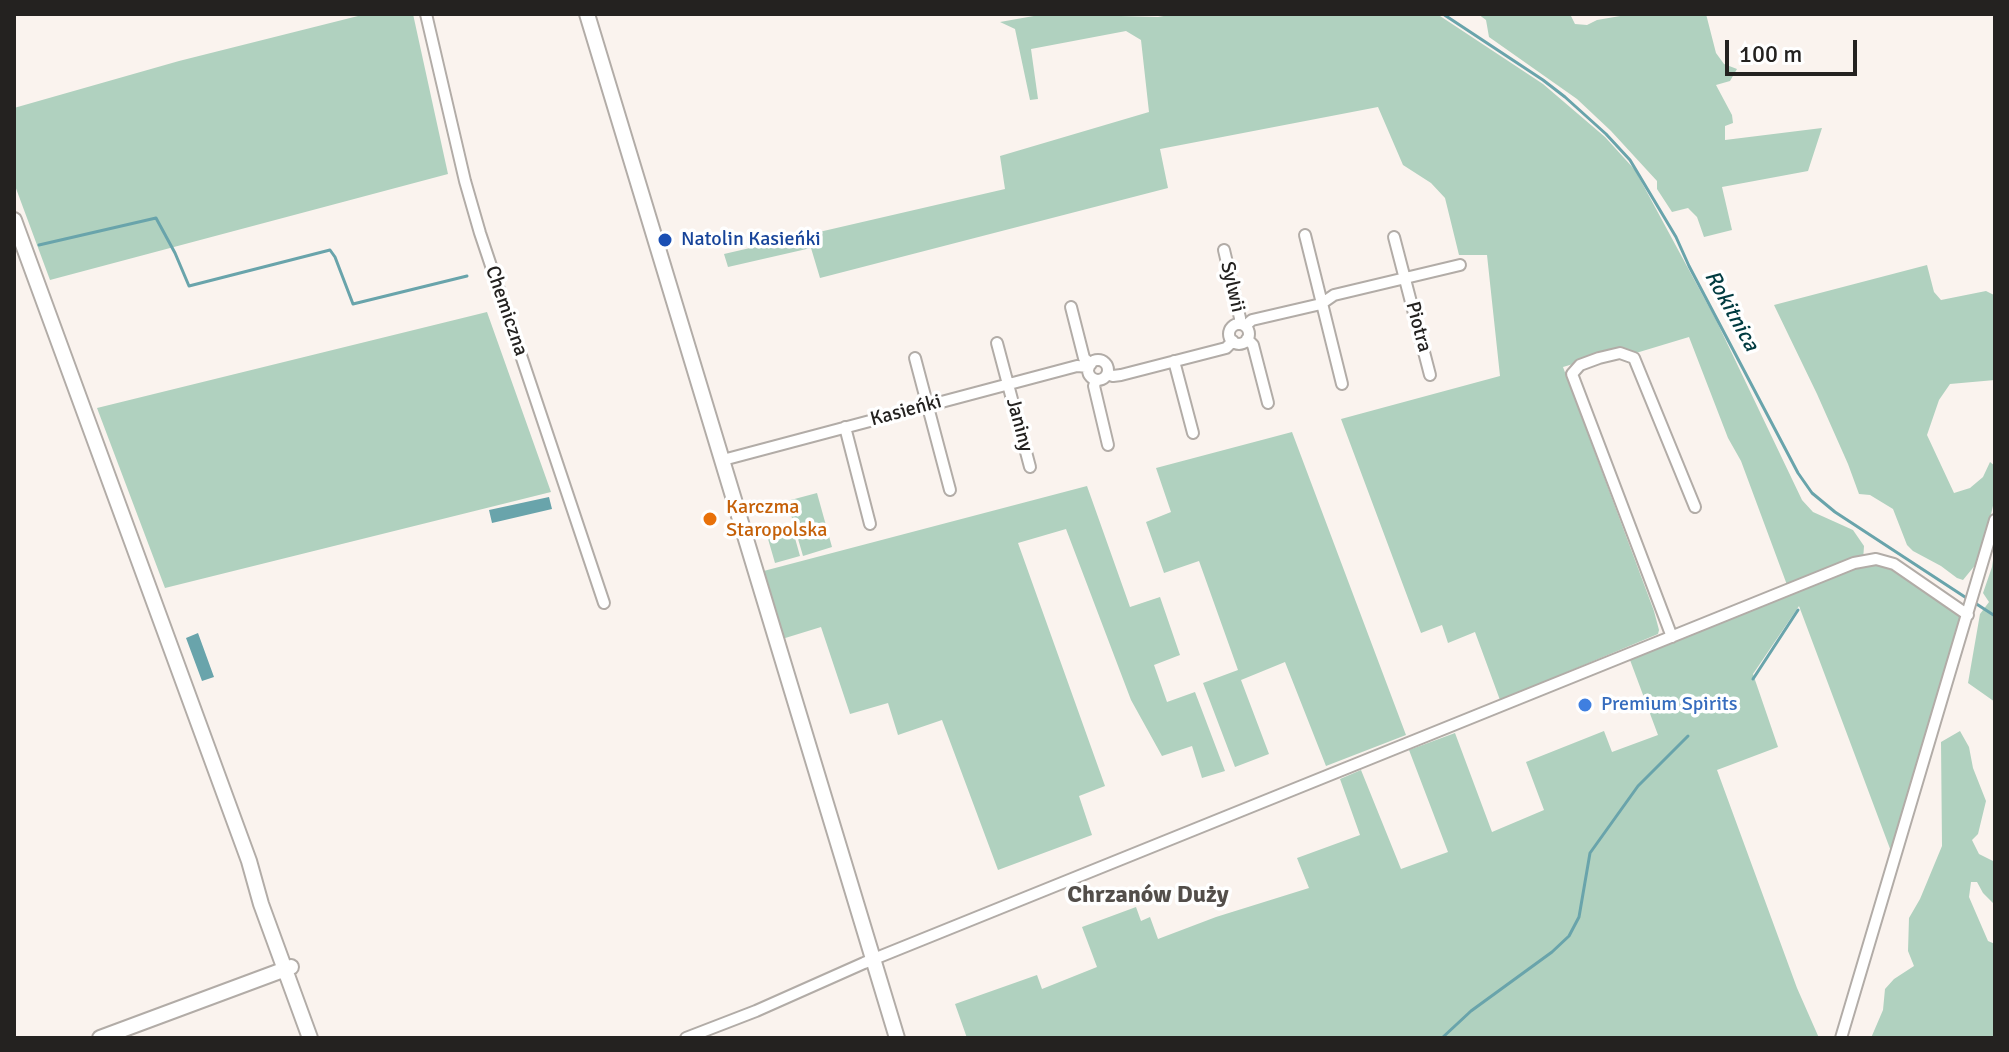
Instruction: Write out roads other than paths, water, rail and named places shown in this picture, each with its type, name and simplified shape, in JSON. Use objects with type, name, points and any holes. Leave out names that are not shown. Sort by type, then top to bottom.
[{"type":"street","name":"Chemiczna","points":[[426,14],[480,233],[604,603]]},
{"type":"street","points":[[587,14],[897,1038]]},
{"type":"street","points":[[14,220],[249,861],[261,904],[319,1038]]},
{"type":"street","points":[[1305,235],[1342,384]]},
{"type":"street","name":"Piotra","points":[[1394,237],[1430,375]]},
{"type":"street","name":"Sylwii","points":[[1224,250],[1243,325]]},
{"type":"street","points":[[1243,325],[1249,334],[1247,339],[1241,343],[1233,341],[1229,335],[1232,327],[1252,320],[1321,304],[1334,295],[1460,265]]},
{"type":"street","points":[[1071,307],[1084,358],[1090,366],[1090,375],[1096,380]]},
{"type":"street","points":[[1247,339],[1253,345],[1268,403]]},
{"type":"street","points":[[1107,374],[1121,375],[1226,348],[1233,341]]},
{"type":"street","name":"Janiny","points":[[997,343],[1030,467]]},
{"type":"street","points":[[1672,637],[1572,374],[1580,365],[1620,353],[1634,358],[1695,507]]},
{"type":"street","points":[[915,358],[950,490]]},
{"type":"street","points":[[1090,366],[1099,361],[1105,363],[1107,374],[1096,380]]},
{"type":"street","points":[[1174,361],[1193,433]]},
{"type":"street","name":"Kasieńki","points":[[723,460],[1077,366],[1090,366]]},
{"type":"street","points":[[1096,380],[1094,386],[1108,445]]},
{"type":"street","points":[[845,427],[870,524]]},
{"type":"street","points":[[1841,1038],[1995,520]]},
{"type":"street","points":[[686,1038],[1854,563],[1876,559],[1894,564],[1971,606]]},
{"type":"street","points":[[100,1038],[289,967]]},
{"type":"street","points":[[289,967],[310,1038]]},
{"type":"water","points":[[549,497],[552,509],[492,523],[489,510]]},
{"type":"water","points":[[198,633],[214,677],[202,681],[186,638]]},
{"type":"waterway","name":"Rokitnica","points":[[1443,14],[1565,97],[1630,160],[1676,237],[1798,473],[1812,493],[1835,512],[1968,599]]},
{"type":"waterway","points":[[39,245],[156,218],[189,286],[330,250],[353,304],[467,276]]},
{"type":"waterway","name":"Rokitnica","points":[[1975,603],[1995,616]]},
{"type":"waterway","points":[[1753,679],[1798,610]]},
{"type":"waterway","points":[[1442,1038],[1471,1011],[1569,936],[1579,917],[1590,853],[1638,786],[1688,736]]},
{"type":"place","name":"Natolin Kasieńki","points":[[665,240]]},
{"type":"place","name":"Karczma Staropolska","points":[[710,519]]},
{"type":"place","name":"Premium Spirits","points":[[1585,705]]},
{"type":"district","name":"Chrzanów Duży","points":[[1148,896]]}]
